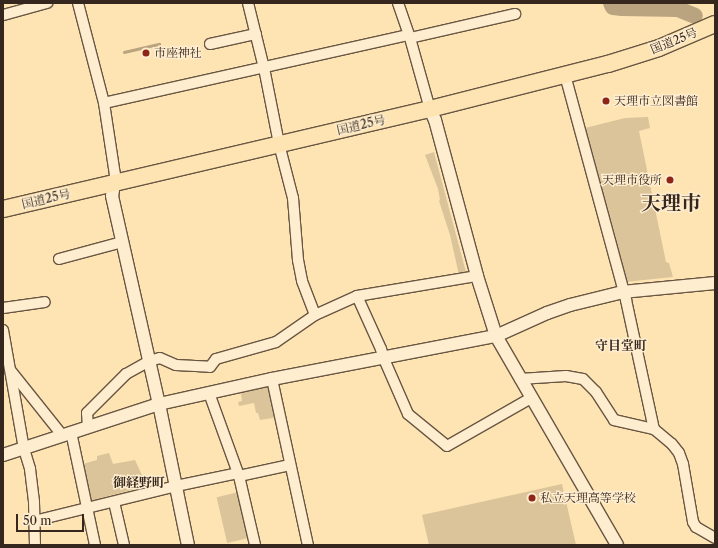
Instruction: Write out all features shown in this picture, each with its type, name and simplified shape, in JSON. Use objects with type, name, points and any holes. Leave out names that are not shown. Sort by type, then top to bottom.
[{"type":"highway","name":"国道25号","points":[[3,209],[430,109],[565,75],[636,56],[680,40],[715,24]]},
{"type":"street","points":[[3,15],[47,3]]},
{"type":"street","points":[[78,3],[104,103],[115,174],[112,196],[159,404],[188,545]]},
{"type":"street","points":[[248,3],[264,68],[279,144],[293,198],[298,260],[302,281],[315,315]]},
{"type":"street","points":[[398,3],[410,36],[430,109],[435,120],[450,171],[477,276],[496,336],[617,545]]},
{"type":"street","points":[[104,103],[515,14]]},
{"type":"street","points":[[210,44],[256,34]]},
{"type":"street","points":[[565,75],[623,292],[654,429]]},
{"type":"street","points":[[59,259],[122,242]]},
{"type":"street","points":[[88,427],[87,413],[126,374],[149,361],[160,358],[176,365],[210,367],[216,359],[276,342],[315,315],[357,296],[477,276]]},
{"type":"street","points":[[3,455],[159,404],[272,378],[384,359],[496,336],[554,310],[623,292],[715,283]]},
{"type":"street","points":[[357,296],[382,349],[384,359],[408,414],[447,446],[531,398]]},
{"type":"street","points":[[3,308],[45,302]]},
{"type":"street","points":[[3,330],[32,485],[35,545]]},
{"type":"street","points":[[10,370],[67,434],[87,508],[95,545]]},
{"type":"street","points":[[520,379],[566,376],[583,379],[596,392],[614,420],[654,429],[672,444],[679,453],[683,464],[693,522],[696,527],[715,538]]},
{"type":"street","points":[[272,378],[308,545]]},
{"type":"street","points":[[209,393],[238,474],[255,545]]},
{"type":"street","points":[[34,521],[176,486],[290,465]]},
{"type":"street","points":[[114,502],[124,545]]},
{"type":"shaded area","points":[[648,117],[650,128],[639,131],[666,262],[669,263],[673,277],[625,282],[581,129],[625,118]]},
{"type":"shaded area","points":[[434,152],[466,272],[459,275],[450,235],[439,201],[438,189],[425,155]]},
{"type":"shaded area","points":[[271,381],[279,417],[260,420],[258,413],[256,413],[254,403],[239,406],[238,402],[242,401],[240,388]]},
{"type":"shaded area","points":[[109,453],[113,464],[135,460],[147,486],[93,500],[86,496],[79,465],[97,460],[97,456]]},
{"type":"shaded area","name":"私立天理高等学校","points":[[562,484],[576,545],[429,545],[422,515]]},
{"type":"shaded area","points":[[239,492],[250,538],[227,543],[217,497]]},
{"type":"waterway","points":[[611,3],[613,7],[622,8],[678,9],[695,16]]},
{"type":"waterway","points":[[124,52],[159,44]]},
{"type":"place","name":"市座神社","points":[[146,53]]},
{"type":"place","name":"天理市立図書館","points":[[606,101]]},
{"type":"place","name":"天理市役所","points":[[670,180]]},
{"type":"place","name":"私立天理高等学校","points":[[532,498]]},
{"type":"district","name":"天理市","points":[[671,203]]},
{"type":"district","name":"守目堂町","points":[[621,345]]},
{"type":"district","name":"御経野町","points":[[139,482]]}]
